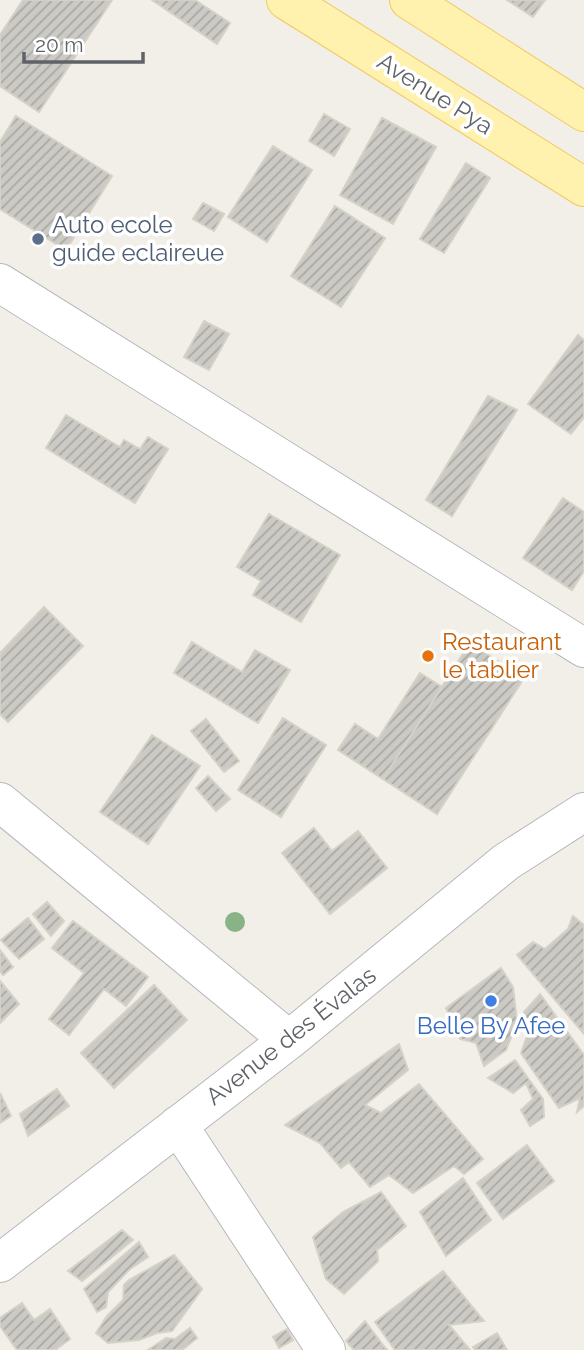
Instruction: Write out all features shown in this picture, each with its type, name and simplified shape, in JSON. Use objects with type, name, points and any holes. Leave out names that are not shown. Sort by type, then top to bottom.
[{"type":"main road","name":"Avenue Pya","points":[[286,0],[584,187]]},
{"type":"main road","points":[[409,0],[584,112]]},
{"type":"street","points":[[0,283],[584,648]]},
{"type":"street","points":[[0,802],[289,1040]]},
{"type":"street","name":"Avenue des Évalas","points":[[0,1263],[289,1040],[506,862],[584,812]]},
{"type":"street","points":[[178,1125],[326,1350]]},
{"type":"building","points":[[23,0],[112,0],[39,112],[0,86],[0,35]]},
{"type":"building","points":[[152,0],[195,0],[230,23],[217,44]]},
{"type":"building","points":[[507,0],[545,0],[533,17]]},
{"type":"building","points":[[324,114],[350,129],[334,156],[309,141]]},
{"type":"building","points":[[16,116],[112,176],[66,250],[0,209],[0,142]]},
{"type":"building","points":[[382,118],[436,147],[393,224],[340,195]]},
{"type":"building","points":[[273,146],[312,170],[267,242],[228,217]]},
{"type":"building","points":[[466,163],[490,178],[444,253],[420,239]]},
{"type":"building","points":[[203,203],[224,214],[214,231],[193,219]]},
{"type":"building","points":[[335,206],[385,238],[341,307],[291,276]]},
{"type":"building","points":[[204,321],[229,334],[209,370],[184,357]]},
{"type":"building","points":[[578,335],[584,340],[584,417],[571,434],[528,404]]},
{"type":"building","points":[[488,396],[517,410],[452,516],[426,500]]},
{"type":"building","points":[[66,415],[120,447],[124,440],[140,449],[148,437],[168,449],[135,503],[46,448]]},
{"type":"building","points":[[563,498],[584,512],[584,571],[572,590],[523,558]]},
{"type":"building","points":[[269,514],[340,555],[301,622],[253,595],[261,581],[237,567]]},
{"type":"building","points":[[44,607],[83,646],[8,722],[0,714],[0,653]]},
{"type":"building","points":[[192,642],[242,672],[255,650],[290,670],[258,723],[174,673]]},
{"type":"building","points":[[470,643],[524,678],[437,814],[383,779]]},
{"type":"building","points":[[420,673],[442,687],[383,779],[338,750],[355,724],[378,739]]},
{"type":"building","points":[[283,718],[326,745],[281,817],[238,790]]},
{"type":"building","points":[[206,719],[239,761],[224,772],[191,731]]},
{"type":"building","points":[[152,735],[200,766],[148,844],[100,812]]},
{"type":"building","points":[[208,776],[230,799],[216,811],[196,788]]},
{"type":"building","points":[[314,828],[332,851],[358,831],[387,868],[330,914],[282,853]]},
{"type":"building","points":[[47,902],[64,921],[51,936],[33,914]]},
{"type":"building","points":[[573,916],[584,925],[584,1034],[517,955],[533,942],[545,949],[568,929]]},
{"type":"building","points":[[28,918],[44,939],[19,959],[1,940]]},
{"type":"building","points":[[73,921],[148,977],[126,1006],[104,989],[69,1035],[49,1019],[84,973],[52,948]]},
{"type":"building","points":[[0,950],[13,967],[3,975],[0,971]]},
{"type":"building","points":[[501,968],[513,987],[517,1022],[506,1050],[484,1066],[476,1043],[460,1039],[446,1008]]},
{"type":"building","points":[[0,981],[19,1004],[0,1023]]},
{"type":"building","points":[[154,985],[187,1020],[114,1088],[81,1053]]},
{"type":"building","points":[[540,994],[584,1055],[584,1106],[577,1112],[580,1098],[559,1108],[521,1053],[527,1036],[524,1012]]},
{"type":"building","points":[[399,1044],[408,1070],[365,1105],[381,1113],[419,1084],[483,1159],[464,1174],[454,1166],[413,1193],[389,1175],[370,1187],[349,1162],[341,1168],[320,1143],[285,1125]]},
{"type":"building","points":[[515,1060],[543,1099],[544,1117],[530,1126],[521,1110],[533,1099],[526,1083],[513,1093],[488,1078]]},
{"type":"building","points":[[57,1089],[69,1106],[28,1136],[20,1114]]},
{"type":"building","points":[[0,1093],[11,1116],[0,1123]]},
{"type":"building","points":[[527,1145],[554,1181],[503,1219],[477,1183]]},
{"type":"building","points":[[463,1178],[491,1220],[446,1256],[420,1212]]},
{"type":"building","points":[[381,1192],[406,1226],[377,1250],[378,1261],[344,1294],[326,1279],[313,1237],[343,1212]]},
{"type":"building","points":[[122,1230],[133,1240],[82,1281],[68,1271]]},
{"type":"building","points":[[139,1242],[148,1257],[130,1269],[108,1292],[106,1307],[97,1312],[84,1289]]},
{"type":"building","points":[[174,1255],[202,1289],[172,1331],[139,1340],[108,1343],[96,1333],[107,1316],[123,1300],[124,1285],[129,1280]]},
{"type":"building","points":[[443,1271],[484,1321],[449,1325],[470,1350],[395,1350],[375,1322]]},
{"type":"building","points":[[22,1303],[34,1320],[50,1309],[70,1339],[55,1350],[17,1350],[0,1326],[0,1318]]},
{"type":"building","points":[[365,1321],[387,1350],[354,1350],[346,1341]]},
{"type":"building","points":[[190,1328],[197,1338],[182,1350],[148,1350],[166,1338],[175,1339]]},
{"type":"building","points":[[287,1329],[293,1340],[279,1348],[273,1337]]},
{"type":"building","points":[[497,1333],[507,1350],[475,1350],[473,1347]]},
{"type":"place","name":"Auto ecole guide eclaireue","points":[[38,239]]},
{"type":"place","name":"Restaurant le tablier","points":[[428,656]]},
{"type":"place","name":"Belle By Afee","points":[[491,1001]]}]
